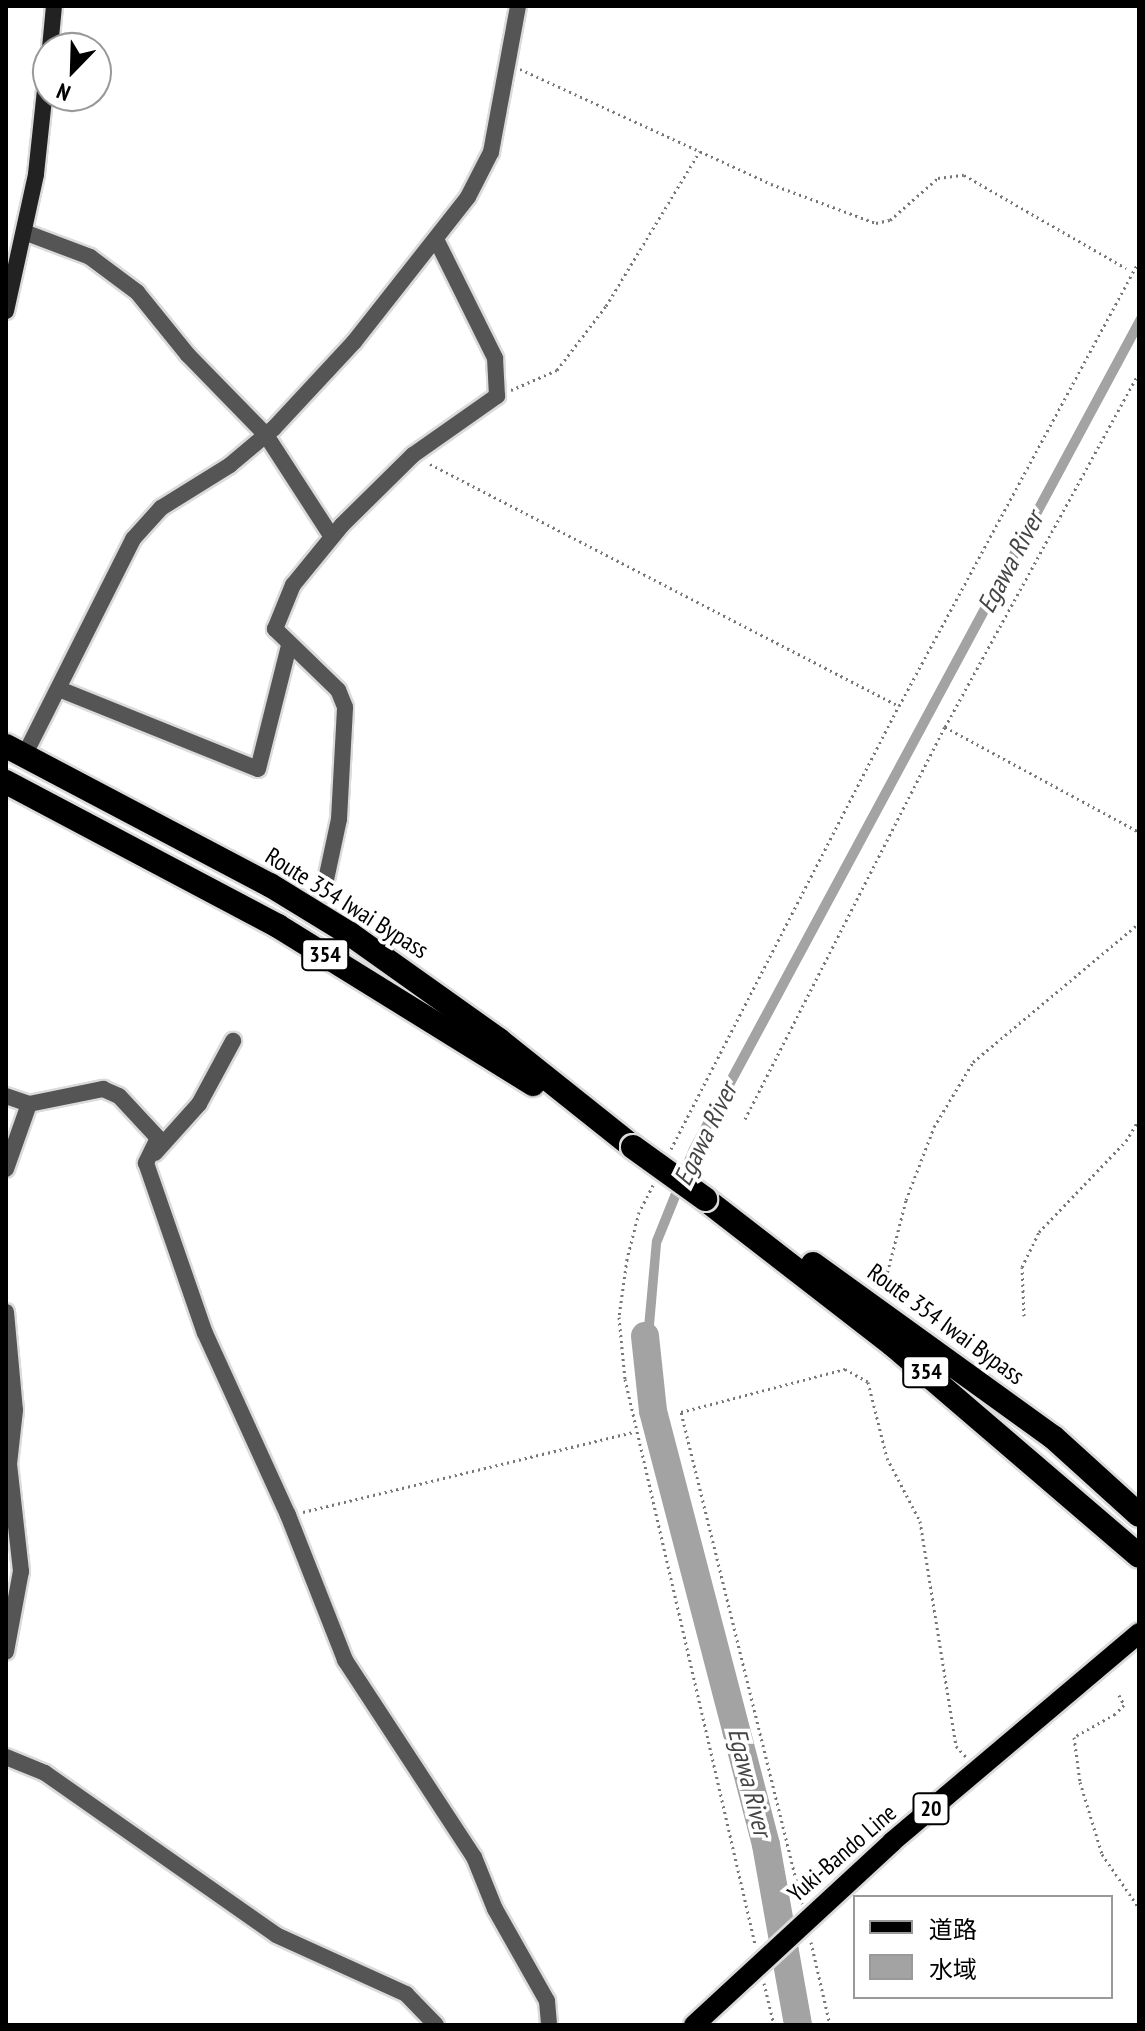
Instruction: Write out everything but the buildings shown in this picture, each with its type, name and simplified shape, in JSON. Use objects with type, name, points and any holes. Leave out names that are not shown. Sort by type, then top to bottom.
[{"type":"highway","name":"Route 354 Iwai Bypass","points":[[15,751],[270,885],[350,934],[488,1032],[949,1391],[1139,1556]]},
{"type":"highway","name":"Route 354 Iwai Bypass","points":[[6,783],[278,926],[633,1147]]},
{"type":"highway","name":"Route 354 Iwai Bypass","points":[[705,1199],[791,1249],[928,1343],[1053,1437],[1139,1515]]},
{"type":"main road","points":[[52,32],[54,6]]},
{"type":"main road","points":[[6,311],[24,232],[41,112]]},
{"type":"main road","name":"Yuki-Bando Line","points":[[694,2025],[803,1921],[1139,1633]]},
{"type":"street","points":[[15,751],[59,689],[133,539],[161,508],[266,435],[354,342],[437,241],[491,152],[518,6]]},
{"type":"street","points":[[24,232],[90,257],[137,292],[188,355],[266,435],[332,537]]},
{"type":"street","points":[[324,889],[339,819],[345,707],[338,690],[289,646],[275,629],[282,602],[332,537],[413,455],[497,396],[495,358],[437,241]]},
{"type":"street","points":[[59,689],[258,769],[289,646]]},
{"type":"street","points":[[146,1163],[199,1104],[233,1041]]},
{"type":"street","points":[[6,1096],[29,1104],[103,1089],[119,1096],[158,1138],[146,1163],[205,1333],[288,1515],[345,1660],[474,1857],[495,1909],[547,2001],[549,2025]]},
{"type":"street","points":[[6,1169],[29,1104]]},
{"type":"street","points":[[6,1312],[15,1410],[9,1464],[21,1571],[6,1652]]},
{"type":"street","points":[[6,1757],[45,1773],[276,1935],[406,1994],[436,2025]]},
{"type":"path","points":[[506,61],[700,151],[876,223],[890,220],[919,190],[938,178],[964,175],[1126,268]]},
{"type":"path","points":[[497,396],[557,370],[606,306],[700,151]]},
{"type":"path","points":[[668,1156],[899,706],[1139,261]]},
{"type":"path","points":[[745,1119],[945,727],[1139,373]]},
{"type":"path","points":[[413,455],[899,706]]},
{"type":"path","points":[[945,727],[1139,832]]},
{"type":"path","points":[[886,1278],[906,1200],[934,1127],[973,1062],[1139,923]]},
{"type":"path","points":[[1024,1316],[1022,1267],[1039,1232],[1126,1141],[1139,1119]]},
{"type":"path","points":[[653,1184],[639,1212],[619,1317],[634,1431],[761,1958],[774,2025]]},
{"type":"path","points":[[830,2025],[681,1412],[845,1369],[868,1382],[887,1458],[920,1521],[956,1746],[978,1769]]},
{"type":"path","points":[[288,1515],[634,1431]]},
{"type":"path","points":[[1119,1695],[1124,1705],[1115,1714],[1074,1737],[1080,1782],[1102,1854],[1139,1908]]},
{"type":"water","points":[[1139,312],[1139,333],[698,1153],[661,1244],[650,1372],[640,1371],[652,1240],[689,1148]]},
{"type":"waterway","name":"Egawa River","points":[[645,1336],[653,1411],[766,1845],[798,2025]]}]
